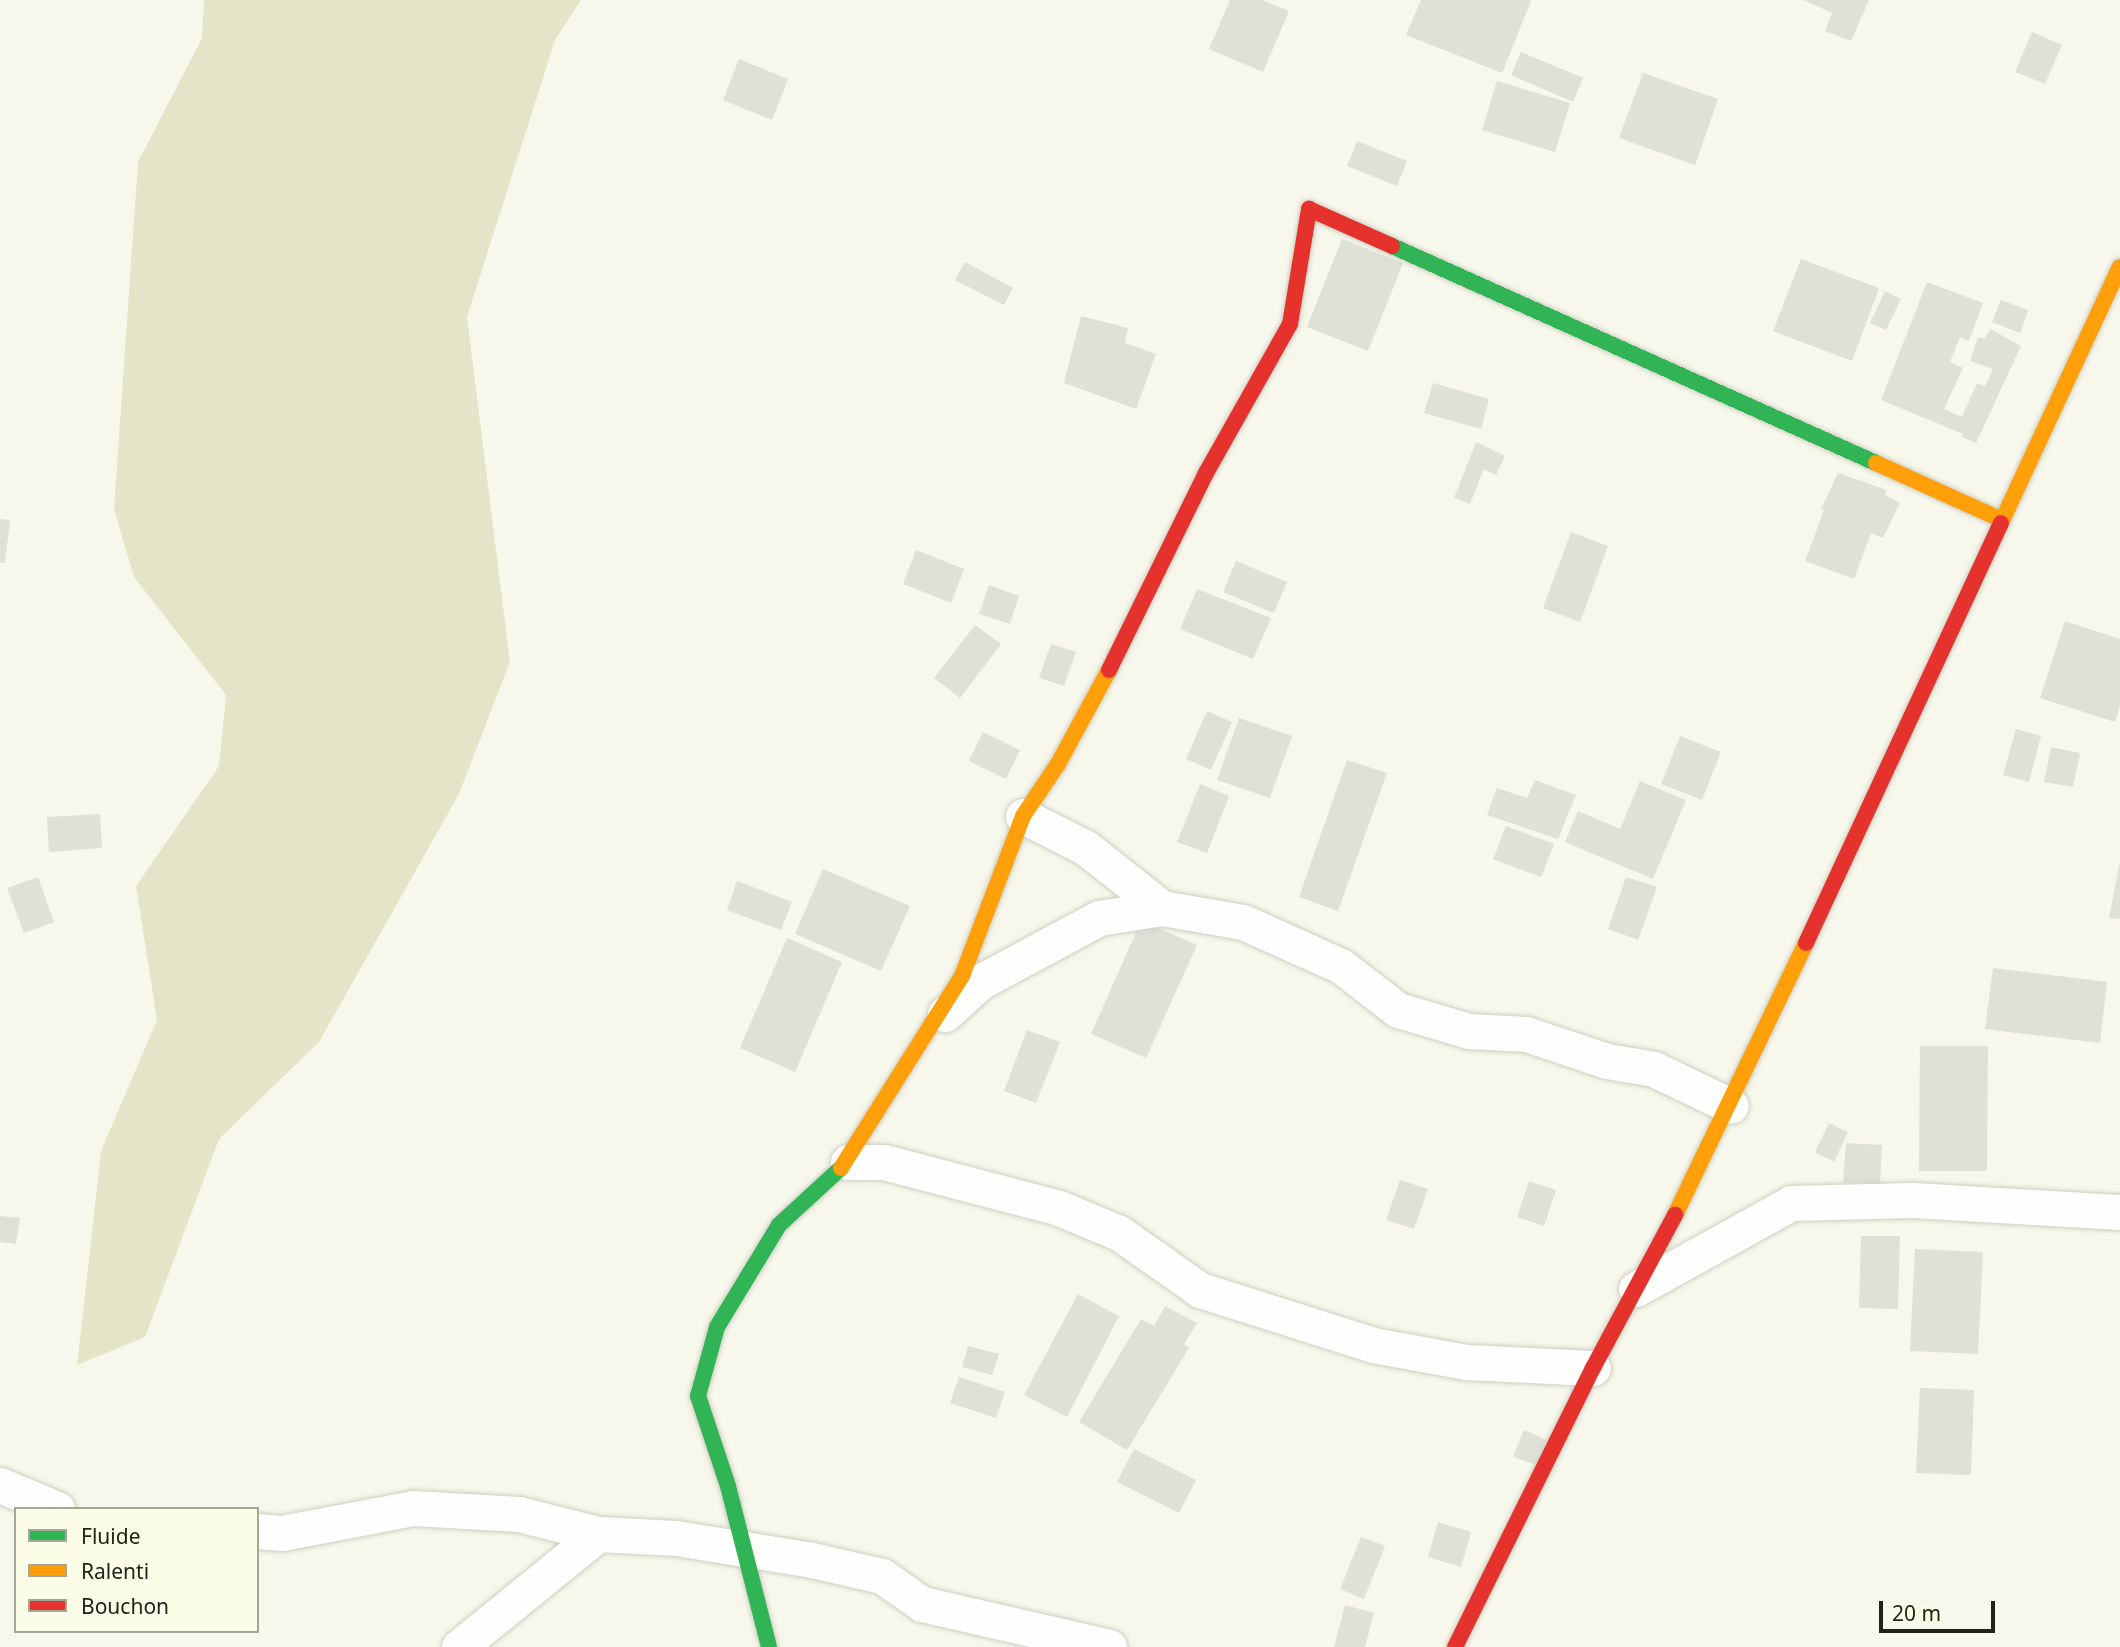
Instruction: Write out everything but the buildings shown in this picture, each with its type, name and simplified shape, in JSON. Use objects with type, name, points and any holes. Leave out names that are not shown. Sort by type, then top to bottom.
[{"type":"street","points":[[769,1647],[698,1396],[717,1327],[779,1225],[848,1161],[923,1034],[962,976],[1023,816],[1058,764],[1127,636],[1206,473],[1290,324],[1309,209],[2000,519]]},
{"type":"street","points":[[1455,1647],[1593,1368],[1731,1106],[1886,776],[2000,519],[2120,267]]},
{"type":"street","points":[[1023,816],[1086,848],[1162,908]]},
{"type":"street","points":[[923,1034],[980,982],[1023,957],[1099,918],[1162,908],[1243,922],[1341,966],[1398,1010],[1469,1031],[1527,1034],[1607,1061],[1654,1069],[1731,1106]]},
{"type":"street","points":[[848,1161],[884,1162],[1059,1208],[1119,1233],[1199,1290],[1373,1345],[1467,1362],[1593,1368]]},
{"type":"street","points":[[1636,1289],[1791,1203],[1912,1200],[2120,1212]]},
{"type":"street","points":[[0,1485],[52,1507]]},
{"type":"street","points":[[259,1531],[282,1533],[413,1508],[519,1514],[598,1534],[676,1538],[882,1576],[922,1604],[1109,1647]]},
{"type":"street","points":[[459,1647],[598,1534]]},
{"type":"green space","points":[[204,0],[581,0],[555,40],[467,317],[510,662],[459,794],[319,1042],[219,1139],[145,1337],[77,1365],[101,1151],[157,1020],[136,886],[219,766],[226,695],[134,577],[114,509],[138,162],[202,38]]},
{"type":"traffic: fast","points":[[1392,246],[1876,463]]},
{"type":"traffic: fast","points":[[769,1647],[728,1486],[698,1396],[717,1327],[779,1225],[841,1168]]},
{"type":"traffic: slow","points":[[2001,523],[2120,267]]},
{"type":"traffic: slow","points":[[1876,463],[2000,519]]},
{"type":"traffic: slow","points":[[841,1168],[962,976],[1023,816],[1058,764],[1109,670]]},
{"type":"traffic: slow","points":[[1675,1215],[1806,943]]},
{"type":"traffic: jam","points":[[1109,670],[1206,473],[1290,324],[1309,209],[1392,246]]},
{"type":"traffic: jam","points":[[1806,943],[2001,523]]},
{"type":"traffic: jam","points":[[1455,1647],[1593,1368],[1675,1215]]}]
